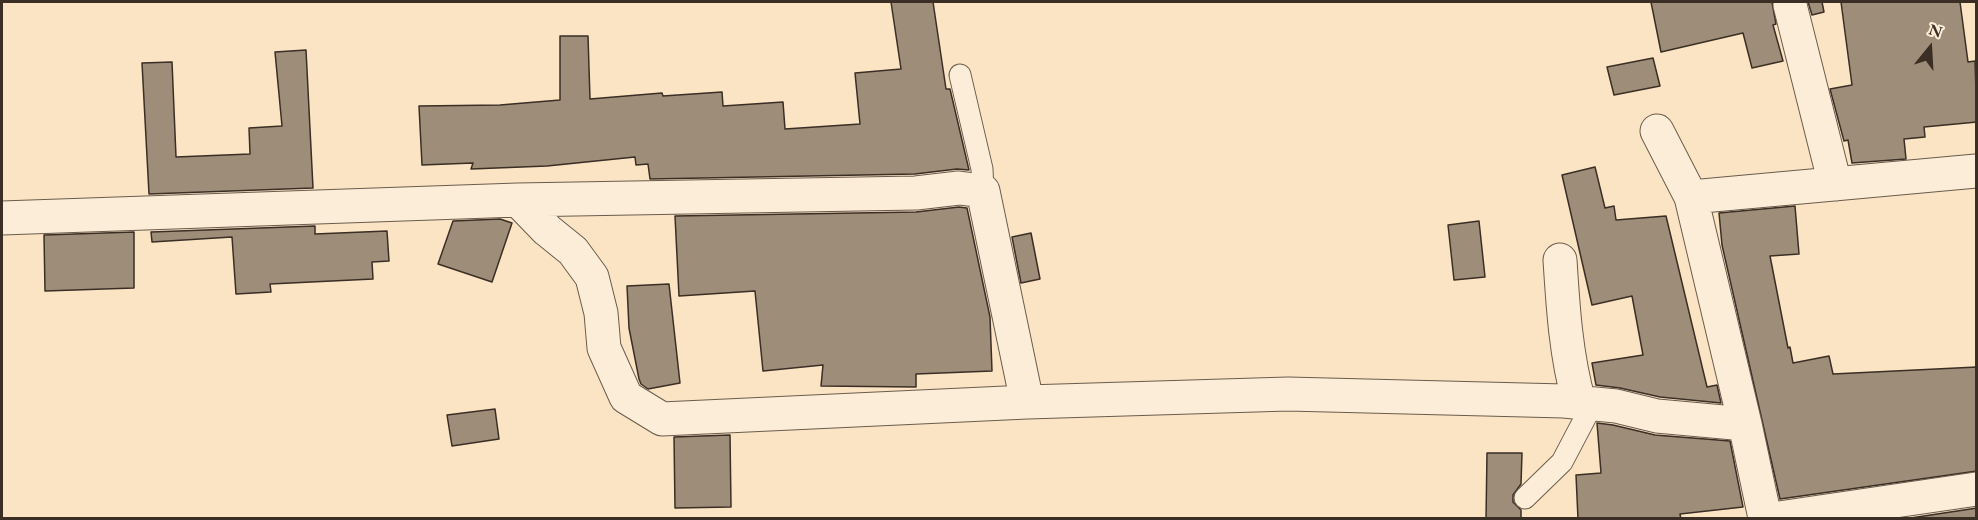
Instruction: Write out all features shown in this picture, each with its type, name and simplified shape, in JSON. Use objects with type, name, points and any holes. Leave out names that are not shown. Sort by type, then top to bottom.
[{"type":"street","points":[[1790,5],[1835,184]]},
{"type":"street","points":[[1657,131],[1691,197],[1765,519]]},
{"type":"street","points":[[1691,197],[1977,171]]},
{"type":"street","points":[[2,218],[518,200],[916,193],[959,188],[983,191],[1027,402]]},
{"type":"street","points":[[518,200],[547,230],[573,251],[592,277],[601,313],[604,348],[626,397],[662,419],[1027,402],[1288,394],[1586,403],[1616,406],[1657,416],[1745,424]]},
{"type":"street","points":[[1560,260],[1563,317],[1573,379],[1586,403]]},
{"type":"street","points":[[1779,519],[1977,489]]},
{"type":"lane","points":[[960,75],[981,169],[983,191]]},
{"type":"lane","points":[[1525,498],[1562,462],[1586,403]]},
{"type":"building","points":[[891,2],[933,2],[946,89],[950,89],[969,170],[957,169],[915,174],[650,179],[648,164],[636,165],[635,157],[547,166],[471,169],[473,163],[422,165],[419,106],[500,105],[560,100],[560,36],[588,36],[590,99],[662,93],[663,96],[722,92],[723,106],[783,102],[785,129],[860,124],[855,73],[901,69]]},
{"type":"building","points":[[1651,2],[1772,2],[1776,24],[1773,25],[1783,61],[1752,68],[1743,33],[1661,52]]},
{"type":"building","points":[[1808,2],[1822,2],[1824,12],[1812,15]]},
{"type":"building","points":[[1841,2],[1960,2],[1968,62],[1975,61],[1977,122],[1924,127],[1925,137],[1904,139],[1906,159],[1852,163],[1848,140],[1844,141],[1830,89],[1852,85]]},
{"type":"building","points":[[306,50],[313,188],[149,194],[142,63],[172,62],[176,157],[250,154],[249,128],[282,126],[275,52]]},
{"type":"building","points":[[1653,58],[1660,86],[1614,95],[1607,67]]},
{"type":"building","points":[[1595,167],[1605,208],[1614,206],[1616,220],[1666,216],[1707,387],[1717,385],[1721,403],[1660,397],[1596,385],[1592,363],[1643,355],[1632,296],[1592,305],[1562,175]]},
{"type":"building","points":[[1795,206],[1799,254],[1770,256],[1793,363],[1829,356],[1833,374],[1977,367],[1977,471],[1780,499],[1722,245],[1719,213]]},
{"type":"building","points":[[967,208],[990,317],[992,371],[916,374],[916,387],[821,386],[823,365],[763,371],[755,291],[679,296],[675,216],[916,212]]},
{"type":"building","points":[[500,219],[512,223],[492,282],[438,264],[453,221]]},
{"type":"building","points":[[1479,221],[1485,277],[1454,280],[1448,225]]},
{"type":"building","points":[[315,226],[315,234],[387,231],[389,261],[372,262],[373,279],[270,284],[271,292],[236,294],[232,237],[152,242],[151,232]]},
{"type":"building","points":[[134,232],[134,288],[45,291],[44,235]]},
{"type":"building","points":[[1031,233],[1040,279],[1021,283],[1012,237]]},
{"type":"building","points":[[669,284],[680,383],[648,389],[641,384],[639,379],[629,328],[627,286]]},
{"type":"building","points":[[495,409],[499,439],[452,446],[447,415]]},
{"type":"building","points":[[1597,423],[1655,435],[1730,441],[1743,507],[1680,514],[1681,519],[1578,519],[1576,475],[1601,473]]},
{"type":"building","points":[[730,435],[731,507],[675,508],[674,437]]},
{"type":"building","points":[[1487,453],[1522,453],[1521,484],[1513,495],[1513,502],[1521,510],[1521,519],[1486,519]]},
{"type":"building","points":[[1977,508],[1977,519],[1904,519]]}]
